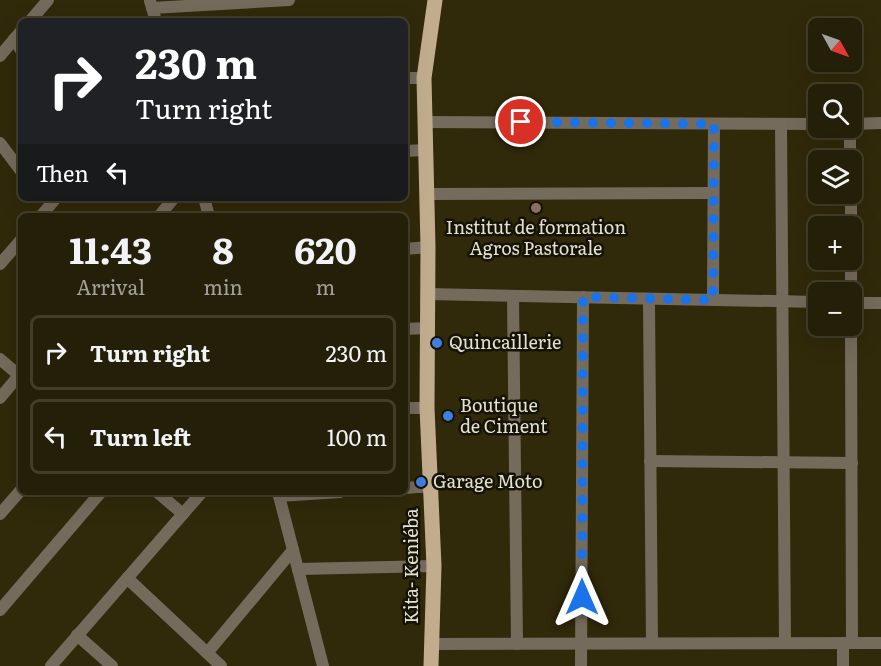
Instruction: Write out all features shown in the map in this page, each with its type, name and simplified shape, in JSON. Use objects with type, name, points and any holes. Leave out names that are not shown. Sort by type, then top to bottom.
[{"type":"main road","name":"Kita- Keniéba","points":[[431,666],[434,566],[428,408],[428,247],[424,78],[435,0]]},
{"type":"street","points":[[33,18],[48,0]]},
{"type":"street","points":[[150,4],[289,0]]},
{"type":"street","points":[[0,56],[18,41]]},
{"type":"street","points":[[408,78],[424,78]]},
{"type":"street","points":[[425,122],[808,124]]},
{"type":"street","points":[[862,125],[881,123]]},
{"type":"street","points":[[713,300],[714,124]]},
{"type":"street","points":[[781,124],[785,643]]},
{"type":"street","points":[[408,151],[425,150]]},
{"type":"street","points":[[2,152],[18,168]]},
{"type":"street","points":[[426,195],[713,193]]},
{"type":"street","points":[[162,213],[172,201]]},
{"type":"street","points":[[0,264],[18,243]]},
{"type":"street","points":[[408,249],[428,247]]},
{"type":"street","points":[[427,294],[808,302]]},
{"type":"street","points":[[513,296],[517,644]]},
{"type":"street","points":[[581,666],[583,297]]},
{"type":"street","points":[[649,303],[652,644]]},
{"type":"street","points":[[862,303],[881,303]]},
{"type":"street","points":[[408,329],[427,328]]},
{"type":"street","points":[[843,666],[848,643],[852,463],[851,336]]},
{"type":"street","points":[[0,359],[18,373]]},
{"type":"street","points":[[0,398],[18,377]]},
{"type":"street","points":[[408,408],[428,408]]},
{"type":"street","points":[[650,461],[852,463]]},
{"type":"street","points":[[408,488],[432,486]]},
{"type":"street","points":[[0,514],[18,493]]},
{"type":"street","points":[[0,610],[98,495]]},
{"type":"street","points":[[161,495],[183,514]]},
{"type":"street","points":[[51,666],[199,495]]},
{"type":"street","points":[[278,495],[322,666]]},
{"type":"street","points":[[208,652],[293,550]]},
{"type":"street","points":[[298,569],[434,566]]},
{"type":"street","points":[[127,578],[221,666]]},
{"type":"street","points":[[77,635],[112,666]]},
{"type":"street","points":[[431,644],[881,643]]},
{"type":"place","name":"Institut de formation Agros Pastorale","points":[[536,208]]},
{"type":"place","name":"Quincaillerie","points":[[437,343]]},
{"type":"place","name":"Boutique de Ciment","points":[[448,416]]},
{"type":"place","name":"Garage Moto","points":[[421,482]]},
{"type":"route","points":[[521,122],[714,124],[713,300],[583,297],[582,597]]}]
